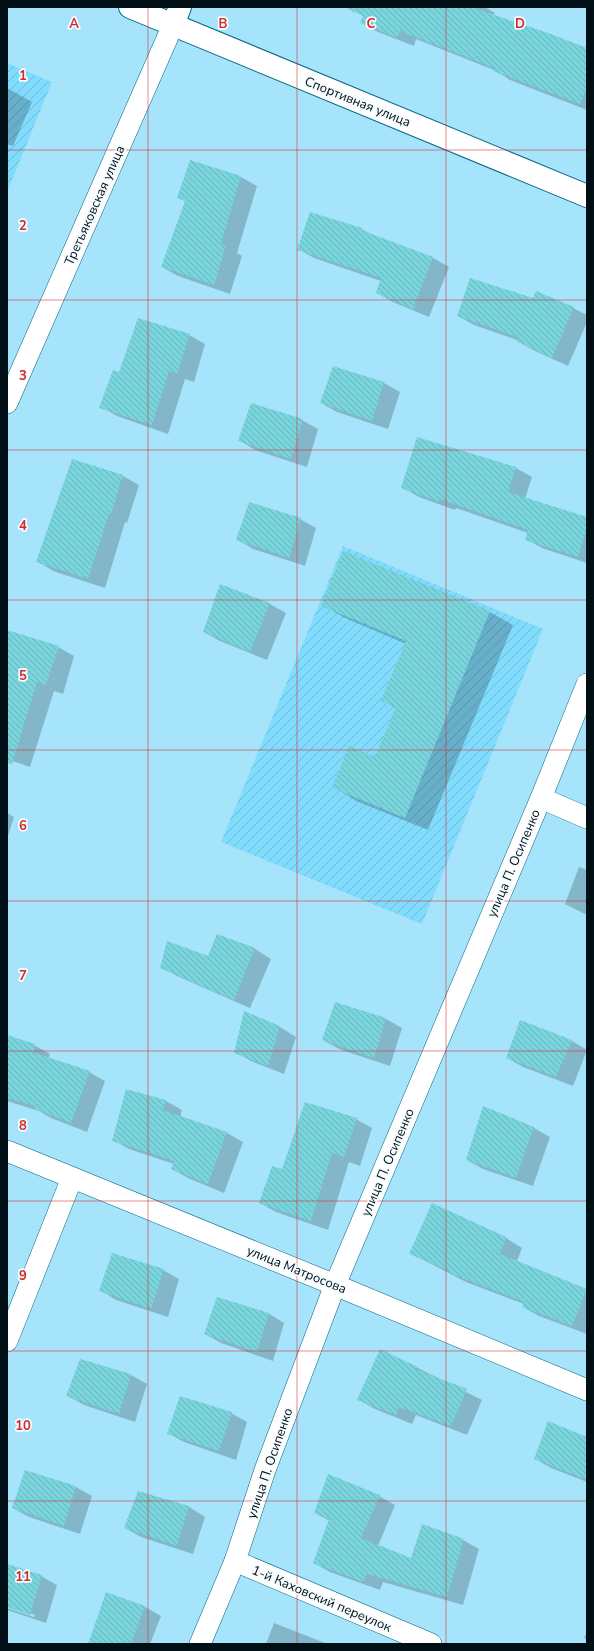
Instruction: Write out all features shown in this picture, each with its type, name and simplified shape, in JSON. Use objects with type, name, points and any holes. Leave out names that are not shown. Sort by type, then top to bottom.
[{"type":"street","name":"Спортивная улица","points":[[130,7],[177,16],[587,196]]},
{"type":"street","name":"Третьяковская улица","points":[[7,403],[177,16]]},
{"type":"street","name":"улица П. Осипенко","points":[[200,1644],[236,1561],[265,1470],[335,1285],[541,798],[587,684]]},
{"type":"street","points":[[541,798],[587,818]]},
{"type":"street","name":"улица Матросова","points":[[7,1151],[587,1390]]},
{"type":"street","points":[[7,1341],[72,1178]]},
{"type":"street","name":"1-й Каховский переулок","points":[[236,1561],[431,1644]]},
{"type":"shaded area","points":[[7,63],[52,82],[7,192]]},
{"type":"shaded area","points":[[343,546],[543,629],[422,924],[221,842]]},
{"type":"building","points":[[344,7],[471,7],[587,48],[587,87],[580,104],[493,71],[494,68],[400,31],[397,38],[360,23],[363,16]]},
{"type":"building","points":[[190,160],[241,176],[221,244],[226,246],[214,285],[161,267],[185,201],[177,198]]},
{"type":"building","points":[[310,212],[362,228],[361,230],[433,257],[413,309],[376,293],[381,278],[297,250]]},
{"type":"building","points":[[470,278],[533,298],[536,291],[574,307],[552,358],[516,341],[517,337],[457,316]]},
{"type":"building","points":[[138,318],[190,334],[177,374],[169,371],[152,425],[99,408],[113,370],[119,372]]},
{"type":"building","points":[[333,366],[384,382],[372,421],[320,403]]},
{"type":"building","points":[[251,403],[303,419],[291,459],[238,441]]},
{"type":"building","points":[[417,437],[516,467],[508,492],[587,517],[587,527],[578,557],[525,540],[528,530],[440,499],[439,502],[401,488]]},
{"type":"building","points":[[72,459],[123,475],[88,579],[36,562]]},
{"type":"building","points":[[249,502],[301,518],[289,558],[236,540]]},
{"type":"building","points":[[343,551],[490,611],[405,818],[332,788],[349,746],[375,757],[396,707],[381,701],[406,641],[321,606]]},
{"type":"building","points":[[220,584],[270,603],[250,652],[203,632]]},
{"type":"building","points":[[7,630],[59,646],[46,685],[37,682],[12,764],[7,763]]},
{"type":"building","points":[[217,934],[255,948],[234,1000],[160,968],[167,941],[208,956]]},
{"type":"building","points":[[335,1002],[386,1018],[374,1058],[322,1040]]},
{"type":"building","points":[[244,1011],[280,1026],[268,1066],[234,1053]]},
{"type":"building","points":[[520,1020],[572,1040],[556,1077],[506,1058]]},
{"type":"building","points":[[7,1035],[35,1044],[32,1052],[90,1071],[71,1123],[34,1109],[35,1106],[7,1098]]},
{"type":"building","points":[[126,1089],[166,1100],[163,1110],[227,1132],[208,1184],[171,1169],[174,1161],[112,1141]]},
{"type":"building","points":[[305,1102],[357,1118],[344,1157],[332,1153],[311,1221],[259,1203],[272,1166],[282,1169]]},
{"type":"building","points":[[483,1106],[534,1127],[516,1178],[466,1160]]},
{"type":"building","points":[[432,1203],[506,1237],[500,1254],[587,1289],[572,1326],[522,1307],[524,1302],[449,1273],[449,1271],[409,1254]]},
{"type":"building","points":[[112,1253],[164,1269],[151,1309],[99,1291]]},
{"type":"building","points":[[217,1297],[269,1313],[257,1352],[204,1334]]},
{"type":"building","points":[[380,1349],[416,1366],[415,1369],[467,1389],[451,1426],[399,1407],[396,1415],[357,1400]]},
{"type":"building","points":[[80,1359],[131,1374],[119,1414],[66,1396]]},
{"type":"building","points":[[180,1396],[232,1412],[219,1451],[167,1434]]},
{"type":"building","points":[[548,1421],[587,1437],[587,1480],[534,1459]]},
{"type":"building","points":[[25,1470],[76,1486],[64,1526],[12,1508]]},
{"type":"building","points":[[328,1474],[380,1495],[361,1538],[411,1558],[422,1524],[464,1539],[447,1597],[367,1574],[363,1582],[313,1563],[329,1519],[314,1513]]},
{"type":"building","points":[[138,1491],[189,1506],[177,1546],[124,1528]]},
{"type":"building","points":[[7,1564],[42,1575],[30,1615],[7,1607]]},
{"type":"building","points":[[106,1592],[145,1606],[131,1644],[88,1644]]}]
